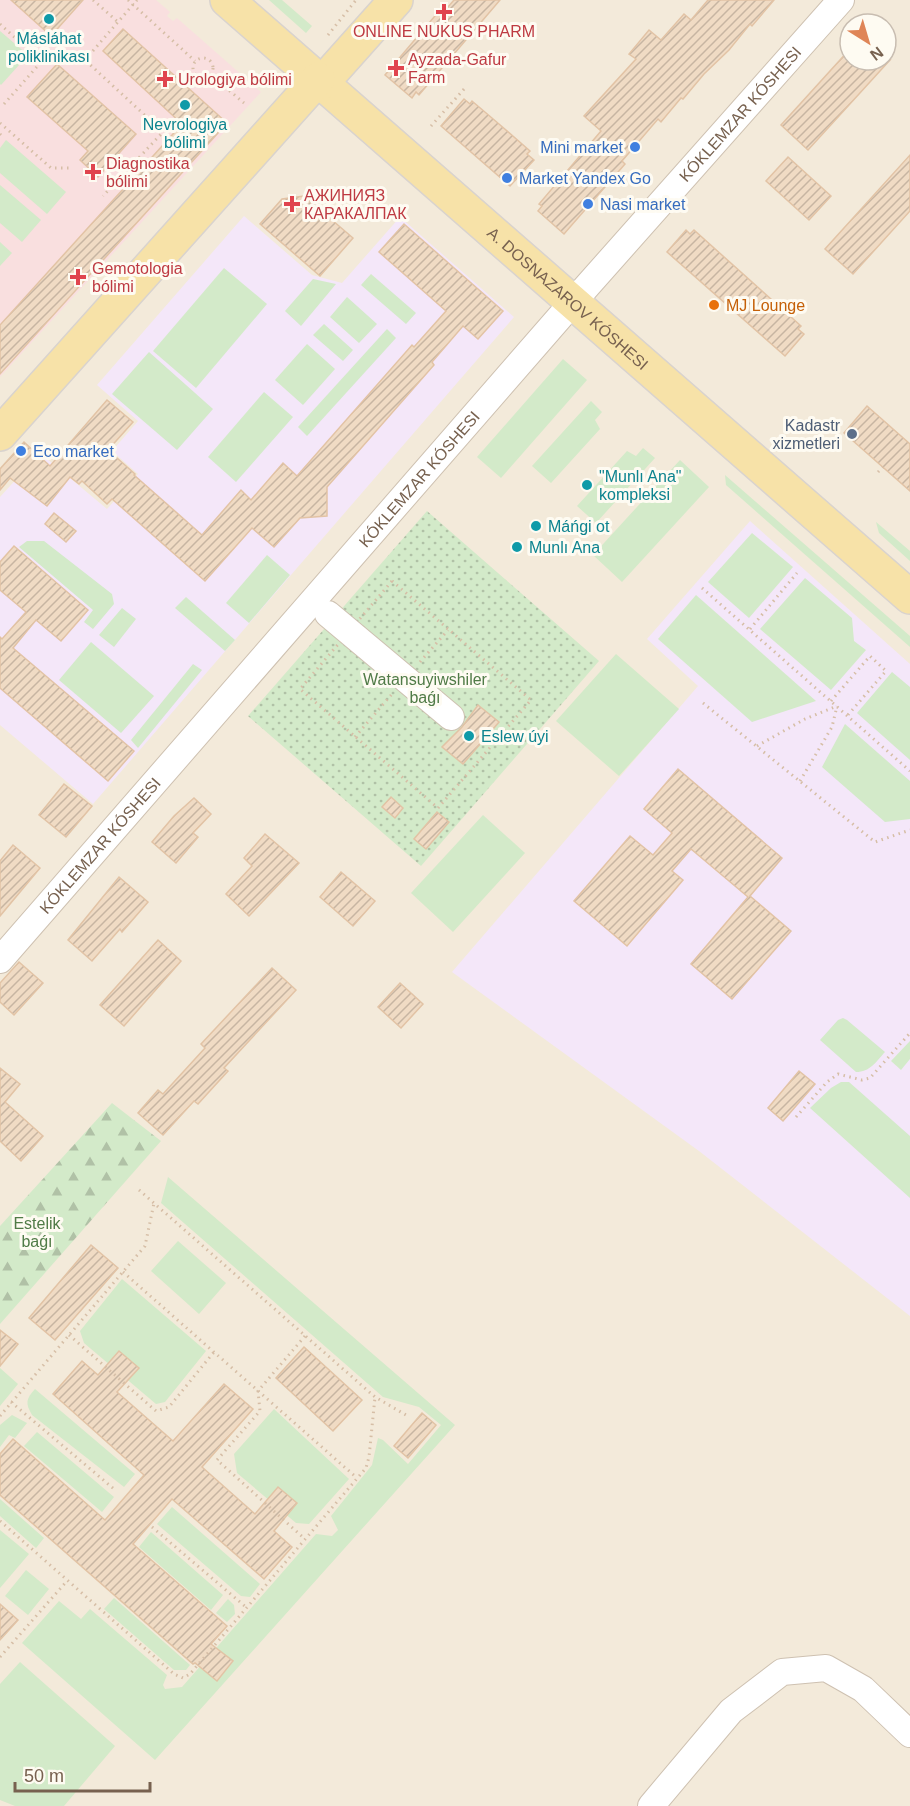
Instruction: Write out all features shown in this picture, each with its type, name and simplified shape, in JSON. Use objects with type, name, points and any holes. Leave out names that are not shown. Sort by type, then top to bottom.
[{"type":"main road","name":"A. DOSNAZAROV KÓSHESI","points":[[227,0],[910,597]]},
{"type":"main road","points":[[0,434],[396,0]]},
{"type":"street","name":"KÓKLEMZAR KÓSHESI","points":[[0,960],[573,302],[841,0]]},
{"type":"street","points":[[328,614],[451,717]]},
{"type":"street","points":[[651,1806],[730,1711],[782,1672],[826,1668],[862,1689],[910,1734]]},
{"type":"path","points":[[93,0],[118,22]]},
{"type":"path","points":[[128,0],[195,61]]},
{"type":"path","points":[[85,60],[137,0]]},
{"type":"path","points":[[328,35],[356,0]]},
{"type":"path","points":[[0,24],[42,62],[85,60],[163,132],[103,196]]},
{"type":"path","points":[[202,58],[209,59],[213,65],[211,75],[202,79],[196,76],[193,67],[195,61],[202,58]]},
{"type":"path","points":[[4,104],[42,62]]},
{"type":"path","points":[[211,75],[244,103]]},
{"type":"path","points":[[431,126],[465,88]]},
{"type":"path","points":[[0,123],[51,168],[73,168]]},
{"type":"path","points":[[878,472],[883,467]]},
{"type":"path","points":[[749,630],[797,573]]},
{"type":"path","points":[[300,689],[438,808],[531,700],[392,582]]},
{"type":"path","points":[[702,588],[910,771]]},
{"type":"path","points":[[831,701],[870,656],[886,671],[847,716]]},
{"type":"path","points":[[703,703],[875,842],[910,830]]},
{"type":"path","points":[[757,746],[805,719],[837,706]]},
{"type":"path","points":[[800,781],[832,728],[837,706]]},
{"type":"path","points":[[796,1117],[827,1082],[838,1074],[862,1080],[870,1078],[910,1033]]},
{"type":"path","points":[[139,1190],[375,1397],[406,1415]]},
{"type":"path","points":[[0,1416],[145,1246],[154,1203]]},
{"type":"path","points":[[123,1272],[357,1478]]},
{"type":"path","points":[[69,1335],[156,1411],[169,1407],[214,1353]]},
{"type":"path","points":[[305,1336],[258,1391],[260,1412],[217,1460],[305,1539]]},
{"type":"path","points":[[0,1521],[174,1674],[183,1678],[190,1674],[366,1468],[375,1397]]},
{"type":"path","points":[[11,1402],[114,1489]]},
{"type":"path","points":[[152,1527],[247,1608]]},
{"type":"path","points":[[0,1657],[67,1581]]},
{"type":"shaded area","points":[[0,0],[910,0],[910,1806],[0,1806]]},
{"type":"shaded area","points":[[0,0],[156,0],[170,12],[167,16],[173,21],[177,18],[261,92],[0,377]]},
{"type":"shaded area","points":[[244,216],[312,275],[342,283],[400,217],[514,317],[93,804],[0,725],[0,497],[40,453],[107,509],[138,474],[112,451],[138,421],[97,385]]},
{"type":"shaded area","points":[[750,521],[910,664],[910,1316],[699,1151],[452,972],[698,686],[647,639]]},
{"type":"green space","points":[[269,0],[282,0],[312,26],[306,33]]},
{"type":"green space","points":[[0,31],[28,55],[1,85],[0,84]]},
{"type":"green space","points":[[6,140],[66,192],[47,214],[0,173],[0,148]]},
{"type":"green space","points":[[0,185],[41,220],[22,242],[0,223]]},
{"type":"green space","points":[[0,242],[12,253],[0,266]]},
{"type":"green space","points":[[224,268],[267,304],[196,388],[153,351]]},
{"type":"green space","points":[[371,274],[416,313],[406,324],[361,285]]},
{"type":"green space","points":[[313,279],[336,284],[301,326],[285,311]]},
{"type":"green space","points":[[347,297],[377,324],[359,343],[330,317]]},
{"type":"green space","points":[[324,324],[353,350],[343,361],[313,335]]},
{"type":"green space","points":[[387,329],[396,338],[307,436],[298,427]]},
{"type":"green space","points":[[307,344],[335,369],[303,405],[275,380]]},
{"type":"green space","points":[[149,352],[213,409],[177,450],[112,394]]},
{"type":"green space","points":[[563,359],[587,380],[501,478],[477,457]]},
{"type":"green space","points":[[264,392],[293,417],[236,482],[208,457]]},
{"type":"green space","points":[[591,401],[602,412],[595,420],[600,429],[551,483],[532,466]]},
{"type":"green space","points":[[643,448],[655,458],[596,523],[577,506],[627,451],[636,456]]},
{"type":"green space","points":[[680,460],[709,487],[622,582],[593,555]]},
{"type":"green space","points":[[725,475],[910,636],[910,647],[726,485]]},
{"type":"green space","name":"Watansuyiwshiler baǵı","points":[[427,511],[599,661],[421,866],[248,716]]},
{"type":"green space","points":[[876,522],[910,551],[910,561],[879,533]]},
{"type":"green space","points":[[752,533],[793,567],[749,618],[708,582]]},
{"type":"green space","points":[[27,541],[44,541],[112,594],[114,604],[93,629],[84,622],[93,610],[19,547]]},
{"type":"green space","points":[[267,555],[290,575],[249,623],[226,603]]},
{"type":"green space","points":[[805,578],[852,618],[854,641],[866,650],[831,690],[760,629]]},
{"type":"green space","points":[[696,595],[816,701],[752,722],[658,639]]},
{"type":"green space","points":[[186,597],[235,640],[225,651],[175,608]]},
{"type":"green space","points":[[122,608],[136,619],[114,647],[99,635]]},
{"type":"green space","points":[[91,642],[154,696],[121,733],[59,680]]},
{"type":"green space","points":[[616,654],[679,709],[619,776],[556,721]]},
{"type":"green space","points":[[193,664],[202,670],[138,748],[131,740]]},
{"type":"green space","points":[[892,672],[910,687],[910,760],[857,713]]},
{"type":"green space","points":[[845,724],[910,781],[910,819],[885,822],[822,767]]},
{"type":"green space","points":[[483,815],[525,853],[453,932],[411,893]]},
{"type":"green space","points":[[843,1018],[885,1052],[872,1066],[861,1072],[856,1072],[820,1040],[838,1020]]},
{"type":"green space","points":[[910,1041],[910,1059],[901,1070],[891,1061]]},
{"type":"green space","points":[[841,1082],[849,1082],[910,1136],[910,1198],[810,1108],[831,1088]]},
{"type":"green space","name":"Estelik baǵı","points":[[112,1103],[161,1141],[0,1324],[0,1226]]},
{"type":"green space","points":[[168,1177],[455,1425],[155,1760],[22,1643],[59,1601],[81,1619],[90,1609],[167,1675],[163,1685],[165,1689],[182,1687],[316,1534],[332,1536],[338,1530],[331,1516],[372,1465],[378,1438],[408,1464],[441,1425],[419,1407],[383,1397],[161,1203]]},
{"type":"green space","points":[[178,1241],[226,1283],[199,1314],[151,1271]]},
{"type":"green space","points":[[122,1279],[206,1351],[165,1402],[156,1404],[84,1343],[80,1331]]},
{"type":"green space","points":[[0,1368],[18,1384],[0,1406]]},
{"type":"green space","points":[[35,1389],[135,1474],[124,1487],[32,1415],[28,1401]]},
{"type":"green space","points":[[274,1409],[349,1479],[309,1524],[296,1523],[237,1473],[234,1454]]},
{"type":"green space","points":[[12,1415],[27,1423],[15,1438],[9,1435],[0,1447],[0,1425]]},
{"type":"green space","points":[[37,1432],[114,1497],[102,1512],[24,1446]]},
{"type":"green space","points":[[0,1499],[44,1538],[36,1548],[0,1516]]},
{"type":"green space","points":[[172,1507],[260,1584],[250,1597],[241,1596],[157,1524]]},
{"type":"green space","points":[[0,1530],[29,1554],[0,1588]]},
{"type":"green space","points":[[151,1532],[223,1595],[211,1610],[139,1547]]},
{"type":"green space","points":[[26,1570],[49,1589],[28,1615],[5,1596]]},
{"type":"green space","points":[[114,1598],[190,1665],[186,1670],[174,1670],[104,1609]]},
{"type":"green space","points":[[228,1599],[234,1605],[235,1614],[227,1622],[216,1613]]},
{"type":"green space","points":[[20,1662],[115,1746],[64,1806],[15,1806],[0,1800],[0,1684]]},
{"type":"building","name":"Másláhat poliklinikası","points":[[11,0],[83,0],[51,36]]},
{"type":"building","points":[[454,0],[500,0],[419,95],[416,92],[412,98],[385,75],[445,4],[448,7]]},
{"type":"building","points":[[708,0],[774,0],[661,122],[658,119],[622,161],[625,164],[564,234],[538,211],[542,206],[539,204],[601,131],[584,116],[636,59],[629,54],[649,30],[661,40],[684,14],[691,20]]},
{"type":"building","points":[[123,29],[227,123],[0,374],[0,325],[182,124],[103,51]]},
{"type":"building","points":[[838,62],[838,72],[879,72],[808,150],[781,125]]},
{"type":"building","name":"Diagnostika bólimi","points":[[57,64],[136,134],[98,177],[80,160],[88,151],[27,97]]},
{"type":"building","points":[[464,99],[470,104],[472,101],[530,151],[527,154],[534,160],[510,186],[441,126]]},
{"type":"building","points":[[910,155],[910,211],[853,274],[825,249]]},
{"type":"building","points":[[788,157],[831,196],[809,220],[766,181]]},
{"type":"building","points":[[304,196],[353,238],[320,276],[260,224],[282,199]]},
{"type":"building","points":[[404,224],[503,311],[478,339],[463,326],[432,362],[434,365],[327,487],[327,516],[300,518],[274,547],[252,528],[205,581],[112,499],[107,504],[82,481],[79,484],[70,477],[47,506],[10,478],[0,490],[0,469],[24,442],[50,466],[107,400],[133,422],[108,450],[202,535],[241,490],[251,500],[283,463],[297,476],[412,345],[414,347],[446,311],[379,252]]},
{"type":"building","points":[[686,230],[690,234],[694,230],[801,326],[798,329],[804,334],[785,356],[667,252]]},
{"type":"building","points":[[867,406],[910,444],[910,491],[844,433]]},
{"type":"building","points":[[54,513],[76,531],[66,542],[45,524]]},
{"type":"building","points":[[14,546],[88,610],[61,641],[36,620],[13,648],[134,751],[108,781],[0,688],[0,637],[2,639],[26,612],[0,590],[0,562]]},
{"type":"building","name":"Eslew úyi","points":[[478,705],[499,722],[463,764],[442,747],[462,727]]},
{"type":"building","points":[[678,769],[782,858],[750,896],[791,931],[732,999],[691,964],[748,897],[691,849],[672,871],[683,880],[627,946],[574,901],[630,836],[653,855],[672,833],[644,809]]},
{"type":"building","points":[[64,784],[92,806],[66,837],[39,815]]},
{"type":"building","points":[[391,797],[403,808],[395,818],[382,807]]},
{"type":"building","points":[[194,798],[211,814],[193,833],[198,837],[176,863],[152,842],[174,816]]},
{"type":"building","points":[[437,812],[449,822],[426,849],[414,839]]},
{"type":"building","points":[[265,834],[299,863],[249,916],[226,894],[252,866],[244,858]]},
{"type":"building","points":[[13,845],[40,868],[0,916],[0,861]]},
{"type":"building","points":[[341,872],[375,901],[353,926],[320,897]]},
{"type":"building","points":[[119,877],[148,902],[92,961],[68,940]]},
{"type":"building","points":[[158,940],[181,961],[124,1026],[100,1005]]},
{"type":"building","points":[[19,962],[43,983],[14,1015],[0,1002],[0,983]]},
{"type":"building","points":[[272,968],[296,990],[224,1068],[228,1071],[198,1104],[194,1101],[163,1135],[138,1113],[158,1090],[163,1094],[205,1048],[201,1044]]},
{"type":"building","points":[[400,983],[423,1004],[401,1028],[378,1007]]},
{"type":"building","points":[[0,1068],[20,1084],[5,1102],[43,1136],[21,1161],[0,1141]]},
{"type":"building","points":[[799,1071],[815,1084],[783,1121],[768,1108]]},
{"type":"building","points":[[91,1245],[118,1268],[55,1340],[29,1318]]},
{"type":"building","points":[[0,1330],[18,1344],[0,1366]]},
{"type":"building","points":[[304,1347],[362,1400],[333,1431],[276,1378]]},
{"type":"building","points":[[119,1351],[139,1368],[117,1392],[173,1441],[224,1384],[253,1409],[202,1467],[255,1514],[278,1487],[297,1503],[274,1531],[292,1547],[264,1579],[172,1499],[133,1544],[227,1626],[211,1644],[233,1661],[217,1681],[195,1663],[193,1664],[0,1495],[0,1454],[13,1439],[105,1520],[144,1475],[53,1394],[82,1361],[98,1375]]},
{"type":"building","points":[[422,1413],[436,1425],[408,1458],[394,1446]]},
{"type":"building","points":[[0,1604],[18,1620],[0,1640]]},
{"type":"place","name":"ONLINE NUKUS PHARM","points":[[444,12]]},
{"type":"place","name":"Másláhat poliklinikası","points":[[49,19]]},
{"type":"place","name":"Ayzada-Gafur Farm","points":[[396,68]]},
{"type":"place","name":"Urologiya bólimi","points":[[165,79]]},
{"type":"place","name":"Nevrologiya bólimi","points":[[185,105]]},
{"type":"place","name":"Mini market","points":[[635,147]]},
{"type":"place","name":"Diagnostika bólimi","points":[[93,172]]},
{"type":"place","name":"Market Yandex Go","points":[[507,178]]},
{"type":"place","name":"АЖИНИЯЗ КАРАКАЛПАК","points":[[292,204]]},
{"type":"place","name":"Nasi market","points":[[588,204]]},
{"type":"place","name":"Gemotologia bólimi","points":[[78,277]]},
{"type":"place","name":"MJ Lounge","points":[[714,305]]},
{"type":"place","name":"Kadastr xizmetleri","points":[[852,434]]},
{"type":"place","name":"Eco market","points":[[21,451]]},
{"type":"place","name":"\"Munlı Ana\" kompleksi","points":[[587,485]]},
{"type":"place","name":"Máńgi ot","points":[[536,526]]},
{"type":"place","name":"Munlı Ana","points":[[517,547]]},
{"type":"place","name":"Eslew úyi","points":[[469,736]]}]
